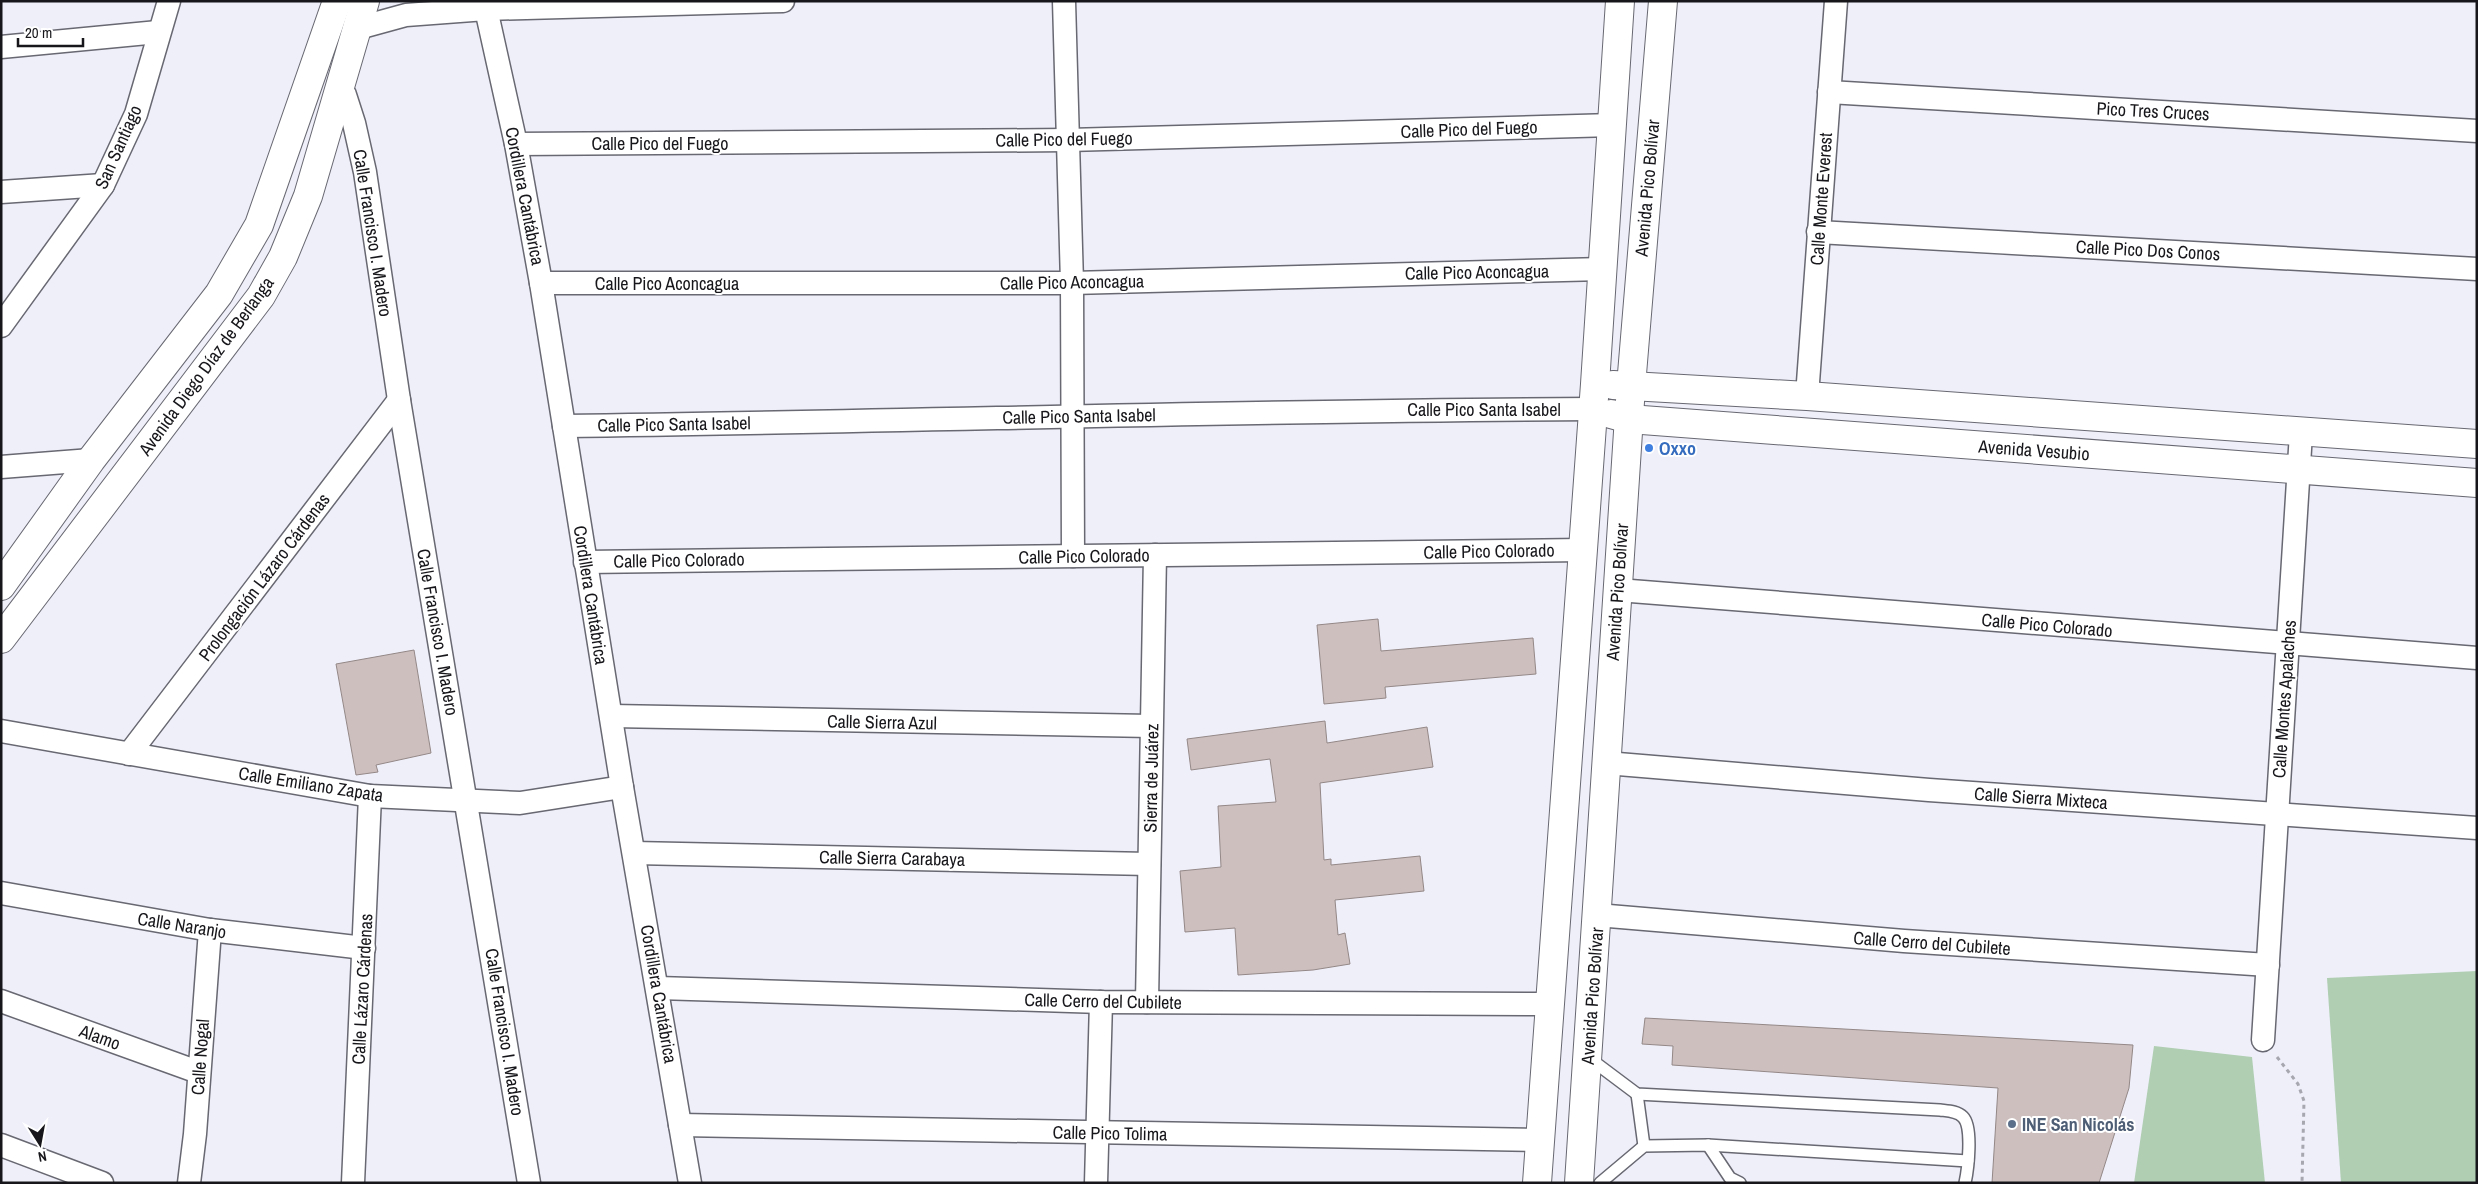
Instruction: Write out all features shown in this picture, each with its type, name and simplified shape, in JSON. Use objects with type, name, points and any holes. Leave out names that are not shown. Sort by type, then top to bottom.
[{"type":"street","name":"San Santiago","points":[[1,326],[103,185],[136,114],[158,32],[169,1]]},
{"type":"street","name":"Avenida Diego Díaz de Berlanga","points":[[1,586],[91,460],[219,294],[260,225],[337,1]]},
{"type":"street","name":"Avenida Diego Díaz de Berlanga","points":[[1,639],[12,610],[261,296],[283,257],[308,196],[355,29],[365,1]]},
{"type":"street","points":[[355,29],[408,8],[486,9],[783,1]]},
{"type":"street","points":[[1064,1],[1072,283],[1073,556]]},
{"type":"street","points":[[1537,1183],[1603,269],[1620,1]]},
{"type":"street","name":"Avenida Pico Bolívar","points":[[1579,1183],[1630,386],[1662,1]]},
{"type":"street","name":"Calle Monte Everest","points":[[1807,396],[1836,1]]},
{"type":"street","name":"Cordillera Cantábrica","points":[[486,9],[516,144],[541,283],[622,787],[690,1183]]},
{"type":"street","points":[[1,47],[158,32]]},
{"type":"street","name":"Calle Francisco I. Madero","points":[[339,85],[349,107],[365,172],[399,400],[529,1183]]},
{"type":"street","name":"Pico Tres Cruces","points":[[1829,92],[2477,131]]},
{"type":"street","name":"Calle Pico del Fuego","points":[[516,144],[1068,140],[1613,125]]},
{"type":"street","points":[[1,192],[103,185]]},
{"type":"street","name":"Calle Pico Dos Conos","points":[[1818,232],[2477,269]]},
{"type":"street","name":"Calle Pico Aconcagua","points":[[541,283],[1072,283],[1603,269]]},
{"type":"street","name":"Avenida Vesubio","points":[[1594,397],[1630,386],[1807,396],[2301,433],[2477,444]]},
{"type":"street","name":"Avenida Vesubio","points":[[1594,397],[1629,419],[2298,471],[2477,483]]},
{"type":"street","name":"Calle Pico Santa Isabel","points":[[564,426],[1338,410],[1594,397]]},
{"type":"street","name":"Prolongación Lázaro Cárdenas","points":[[129,754],[399,400]]},
{"type":"street","name":"Calle Montes Apalaches","points":[[2263,1040],[2301,433]]},
{"type":"street","points":[[1,467],[91,460]]},
{"type":"street","name":"Calle Pico Colorado","points":[[585,562],[1582,550]]},
{"type":"street","name":"Sierra de Juárez","points":[[1147,1002],[1155,555]]},
{"type":"street","name":"Calle Pico Colorado","points":[[1618,590],[2477,658]]},
{"type":"street","name":"Calle Sierra Azul","points":[[612,716],[1152,726]]},
{"type":"street","name":"Calle Emiliano Zapata","points":[[1,731],[370,796],[520,803],[622,787]]},
{"type":"street","name":"Calle Sierra Mixteca","points":[[1606,763],[1929,790],[2477,828]]},
{"type":"street","name":"Calle Lázaro Cárdenas","points":[[353,1183],[370,796]]},
{"type":"street","name":"Calle Sierra Carabaya","points":[[634,853],[1149,864]]},
{"type":"street","name":"Calle Naranjo","points":[[1,892],[210,930],[364,948]]},
{"type":"street","name":"Calle Cerro del Cubilete","points":[[1597,915],[1904,941],[2268,965]]},
{"type":"street","name":"Calle Nogal","points":[[189,1183],[195,1134],[198,1072],[210,930]]},
{"type":"street","name":"Calle Cerro del Cubilete","points":[[658,988],[1101,1002],[1549,1004]]},
{"type":"street","name":"Alamo","points":[[1,1001],[198,1072]]},
{"type":"street","points":[[1096,1183],[1101,1002]]},
{"type":"street","name":"Calle Pico Tolima","points":[[680,1126],[1539,1140]]},
{"type":"street","points":[[1,1145],[102,1183]]},
{"type":"lane","points":[[1588,1057],[1636,1094],[1940,1110],[1958,1113],[1967,1124],[1968,1162],[1965,1183]]},
{"type":"lane","points":[[1636,1094],[1644,1146]]},
{"type":"lane","points":[[1600,1183],[1644,1146],[1708,1145],[1968,1162]]},
{"type":"lane","points":[[1708,1145],[1730,1178],[1740,1183]]},
{"type":"path","points":[[2263,1040],[2298,1084],[2304,1101],[2302,1183]]},
{"type":"green space","points":[[2477,971],[2477,1183],[2341,1183],[2327,978]]},
{"type":"green space","points":[[2154,1046],[2252,1057],[2265,1183],[2134,1183]]},
{"type":"building","points":[[1378,619],[1381,651],[1533,638],[1536,674],[1385,687],[1386,698],[1324,704],[1317,625]]},
{"type":"building","points":[[414,650],[431,753],[376,765],[378,772],[356,775],[336,664]]},
{"type":"building","points":[[1325,721],[1327,743],[1427,727],[1433,767],[1320,783],[1324,860],[1331,859],[1331,865],[1420,856],[1424,891],[1335,900],[1338,935],[1345,933],[1350,964],[1313,970],[1238,975],[1235,928],[1185,932],[1180,871],[1221,867],[1218,806],[1276,802],[1270,759],[1191,770],[1187,739]]},
{"type":"building","points":[[1645,1018],[2133,1045],[2129,1088],[2099,1183],[1992,1183],[1998,1088],[1672,1065],[1673,1046],[1642,1044]]},
{"type":"place","name":"Oxxo","points":[[1649,448]]},
{"type":"place","name":"INE San Nicolás","points":[[2012,1124]]}]
